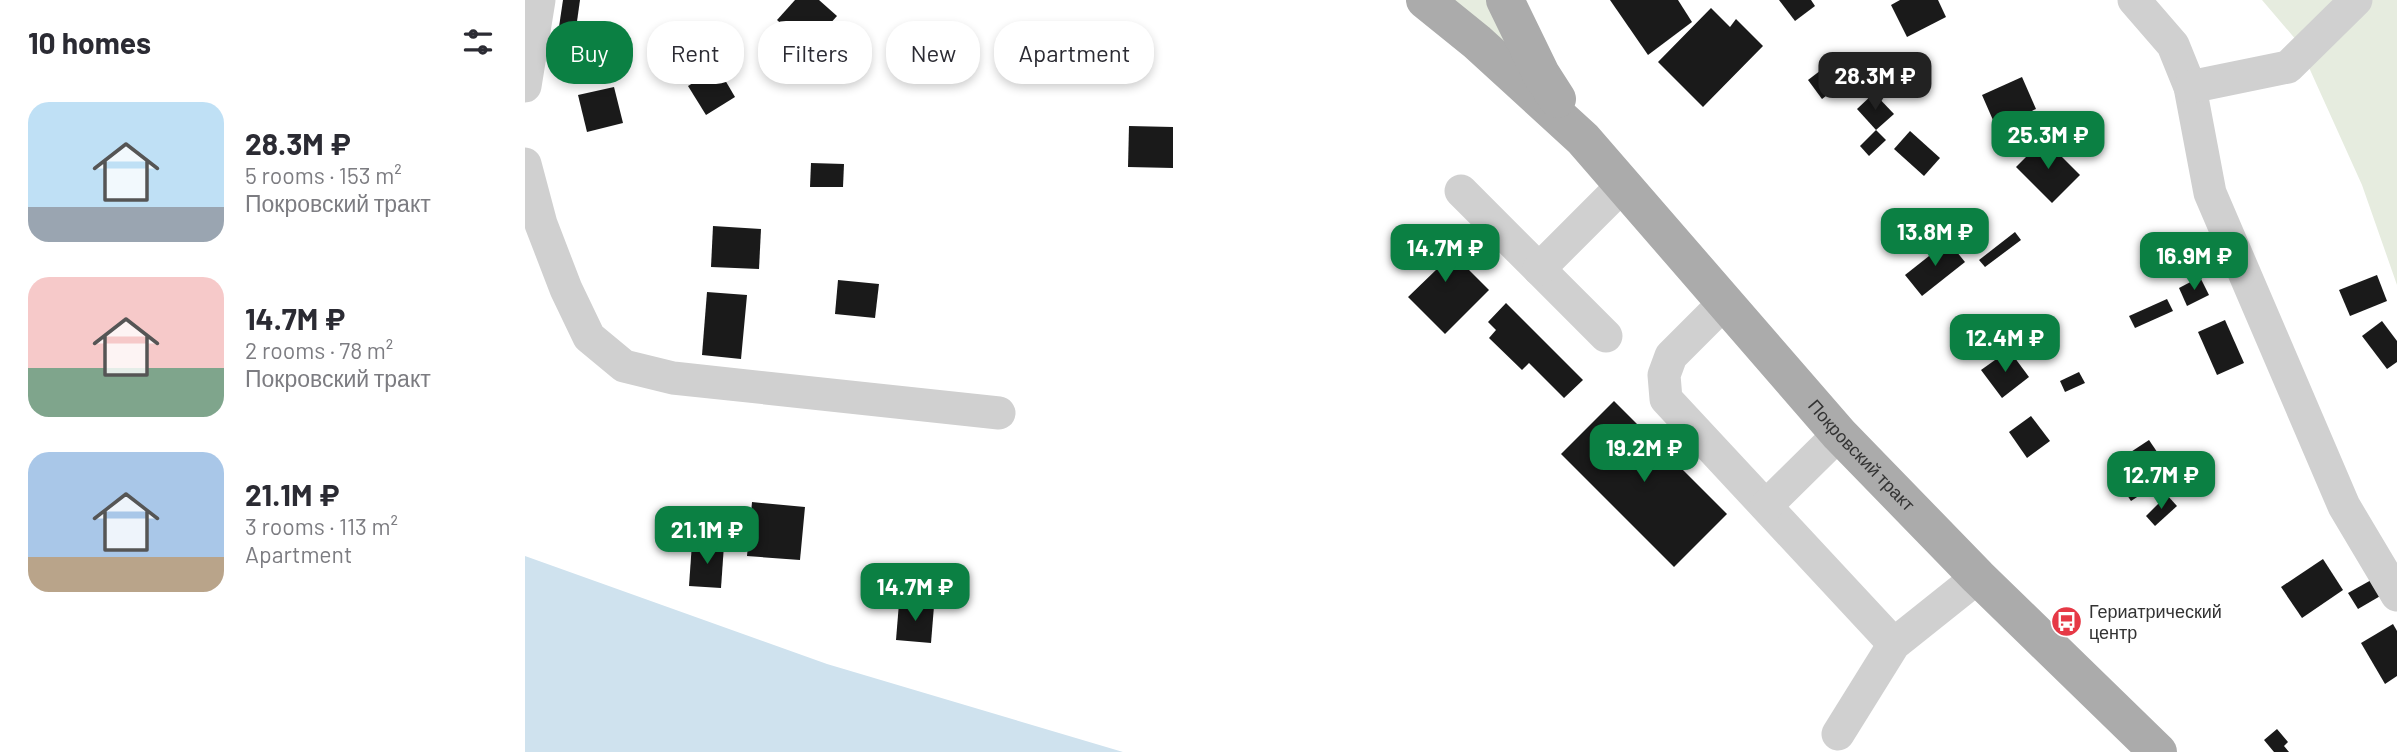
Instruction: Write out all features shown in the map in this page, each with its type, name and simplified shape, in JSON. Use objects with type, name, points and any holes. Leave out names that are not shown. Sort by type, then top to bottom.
[{"type":"main road","points":[[1425,0],[1477,42],[1583,139]]},
{"type":"main road","points":[[1505,0],[1541,74],[1583,139]]},
{"type":"main road","name":"Покровский тракт","points":[[1583,139],[1839,434],[1978,577],[2158,752]]},
{"type":"street","points":[[525,86],[539,0]]},
{"type":"street","points":[[2134,0],[2173,45],[2190,87],[2215,206],[2344,506],[2397,595]]},
{"type":"street","points":[[2190,87],[2288,67],[2356,0]]},
{"type":"street","points":[[525,164],[541,224],[566,289],[589,337],[624,366],[673,378],[999,413]]},
{"type":"street","points":[[1539,269],[1623,185]]},
{"type":"street","points":[[1461,191],[1606,336]]},
{"type":"street","points":[[1725,302],[1671,356],[1664,375],[1666,398],[1894,644]]},
{"type":"street","points":[[1766,506],[1839,434]]},
{"type":"street","points":[[1838,734],[1894,644],[1978,577]]},
{"type":"shaded area","points":[[1427,0],[1493,0],[1515,57]]},
{"type":"shaded area","points":[[2262,0],[2397,0],[2397,285],[2362,185],[2297,41]]},
{"type":"water","points":[[525,556],[827,664],[1123,752],[525,752]]},
{"type":"building","points":[[563,0],[580,0],[577,21],[560,21]]},
{"type":"building","points":[[795,0],[819,0],[837,16],[832,21],[777,20]]},
{"type":"building","points":[[1610,0],[1678,0],[1692,22],[1648,55]]},
{"type":"building","points":[[1779,0],[1811,0],[1815,6],[1795,21]]},
{"type":"building","points":[[1900,0],[1938,0],[1946,17],[1907,37],[1891,5]]},
{"type":"building","points":[[1711,8],[1730,27],[1736,19],[1763,46],[1703,107],[1658,62]]},
{"type":"building","points":[[1833,61],[1847,80],[1822,99],[1808,80]]},
{"type":"building","points":[[2022,77],[2036,109],[1996,127],[1982,95]]},
{"type":"building","points":[[727,84],[735,97],[706,115],[688,86]]},
{"type":"building","points":[[614,87],[623,123],[587,132],[578,95]]},
{"type":"building","points":[[1874,93],[1894,114],[1876,130],[1857,109]]},
{"type":"building","points":[[1129,126],[1173,127],[1173,168],[1128,167]]},
{"type":"building","points":[[1876,130],[1886,140],[1869,156],[1860,146]]},
{"type":"building","points":[[1910,131],[1940,158],[1924,176],[1894,149]]},
{"type":"building","points":[[2044,139],[2080,175],[2052,203],[2016,167]]},
{"type":"building","points":[[811,163],[844,164],[843,187],[810,187]]},
{"type":"building","points":[[1967,225],[1980,242],[1967,252],[1954,235]]},
{"type":"building","points":[[713,226],[761,229],[759,269],[711,267]]},
{"type":"building","points":[[1425,226],[1489,290],[1445,334],[1408,297],[1437,269],[1410,241]]},
{"type":"building","points":[[2015,232],[2021,240],[1985,267],[1979,260]]},
{"type":"building","points":[[2202,233],[2211,258],[2188,266],[2180,241]]},
{"type":"building","points":[[1948,241],[1965,262],[1922,296],[1905,275]]},
{"type":"building","points":[[2377,275],[2387,301],[2350,316],[2339,290]]},
{"type":"building","points":[[2200,277],[2209,295],[2187,306],[2179,288]]},
{"type":"building","points":[[838,280],[879,284],[875,318],[835,314]]},
{"type":"building","points":[[707,292],[747,295],[741,359],[702,355]]},
{"type":"building","points":[[2167,299],[2173,311],[2135,328],[2129,316]]},
{"type":"building","points":[[1506,303],[1583,380],[1564,398],[1529,363],[1522,370],[1489,338],[1496,330],[1488,322]]},
{"type":"building","points":[[2225,320],[2244,363],[2217,375],[2198,332]]},
{"type":"building","points":[[2382,321],[2397,341],[2397,362],[2387,369],[2362,336]]},
{"type":"building","points":[[2009,350],[2029,377],[2002,398],[1981,370]]},
{"type":"building","points":[[2079,372],[2085,383],[2065,392],[2060,381]]},
{"type":"building","points":[[1614,401],[1727,514],[1674,567],[1561,454]]},
{"type":"building","points":[[2031,416],[2050,441],[2027,458],[2009,432]]},
{"type":"building","points":[[2149,440],[2172,474],[2131,501],[2108,467]]},
{"type":"building","points":[[2167,495],[2177,506],[2155,526],[2146,516]]},
{"type":"building","points":[[752,502],[805,507],[800,560],[747,556]]},
{"type":"building","points":[[692,543],[724,545],[721,588],[689,586]]},
{"type":"building","points":[[2323,559],[2343,590],[2302,618],[2281,587]]},
{"type":"building","points":[[2373,579],[2382,595],[2358,609],[2348,593]]},
{"type":"building","points":[[899,603],[934,606],[931,643],[896,640]]},
{"type":"building","points":[[2393,624],[2397,631],[2397,676],[2385,684],[2361,643]]},
{"type":"building","points":[[2277,729],[2288,742],[2284,746],[2289,752],[2274,752],[2264,740]]},
{"type":"place","name":"Гериатрический центр","points":[[2066,622]]}]
